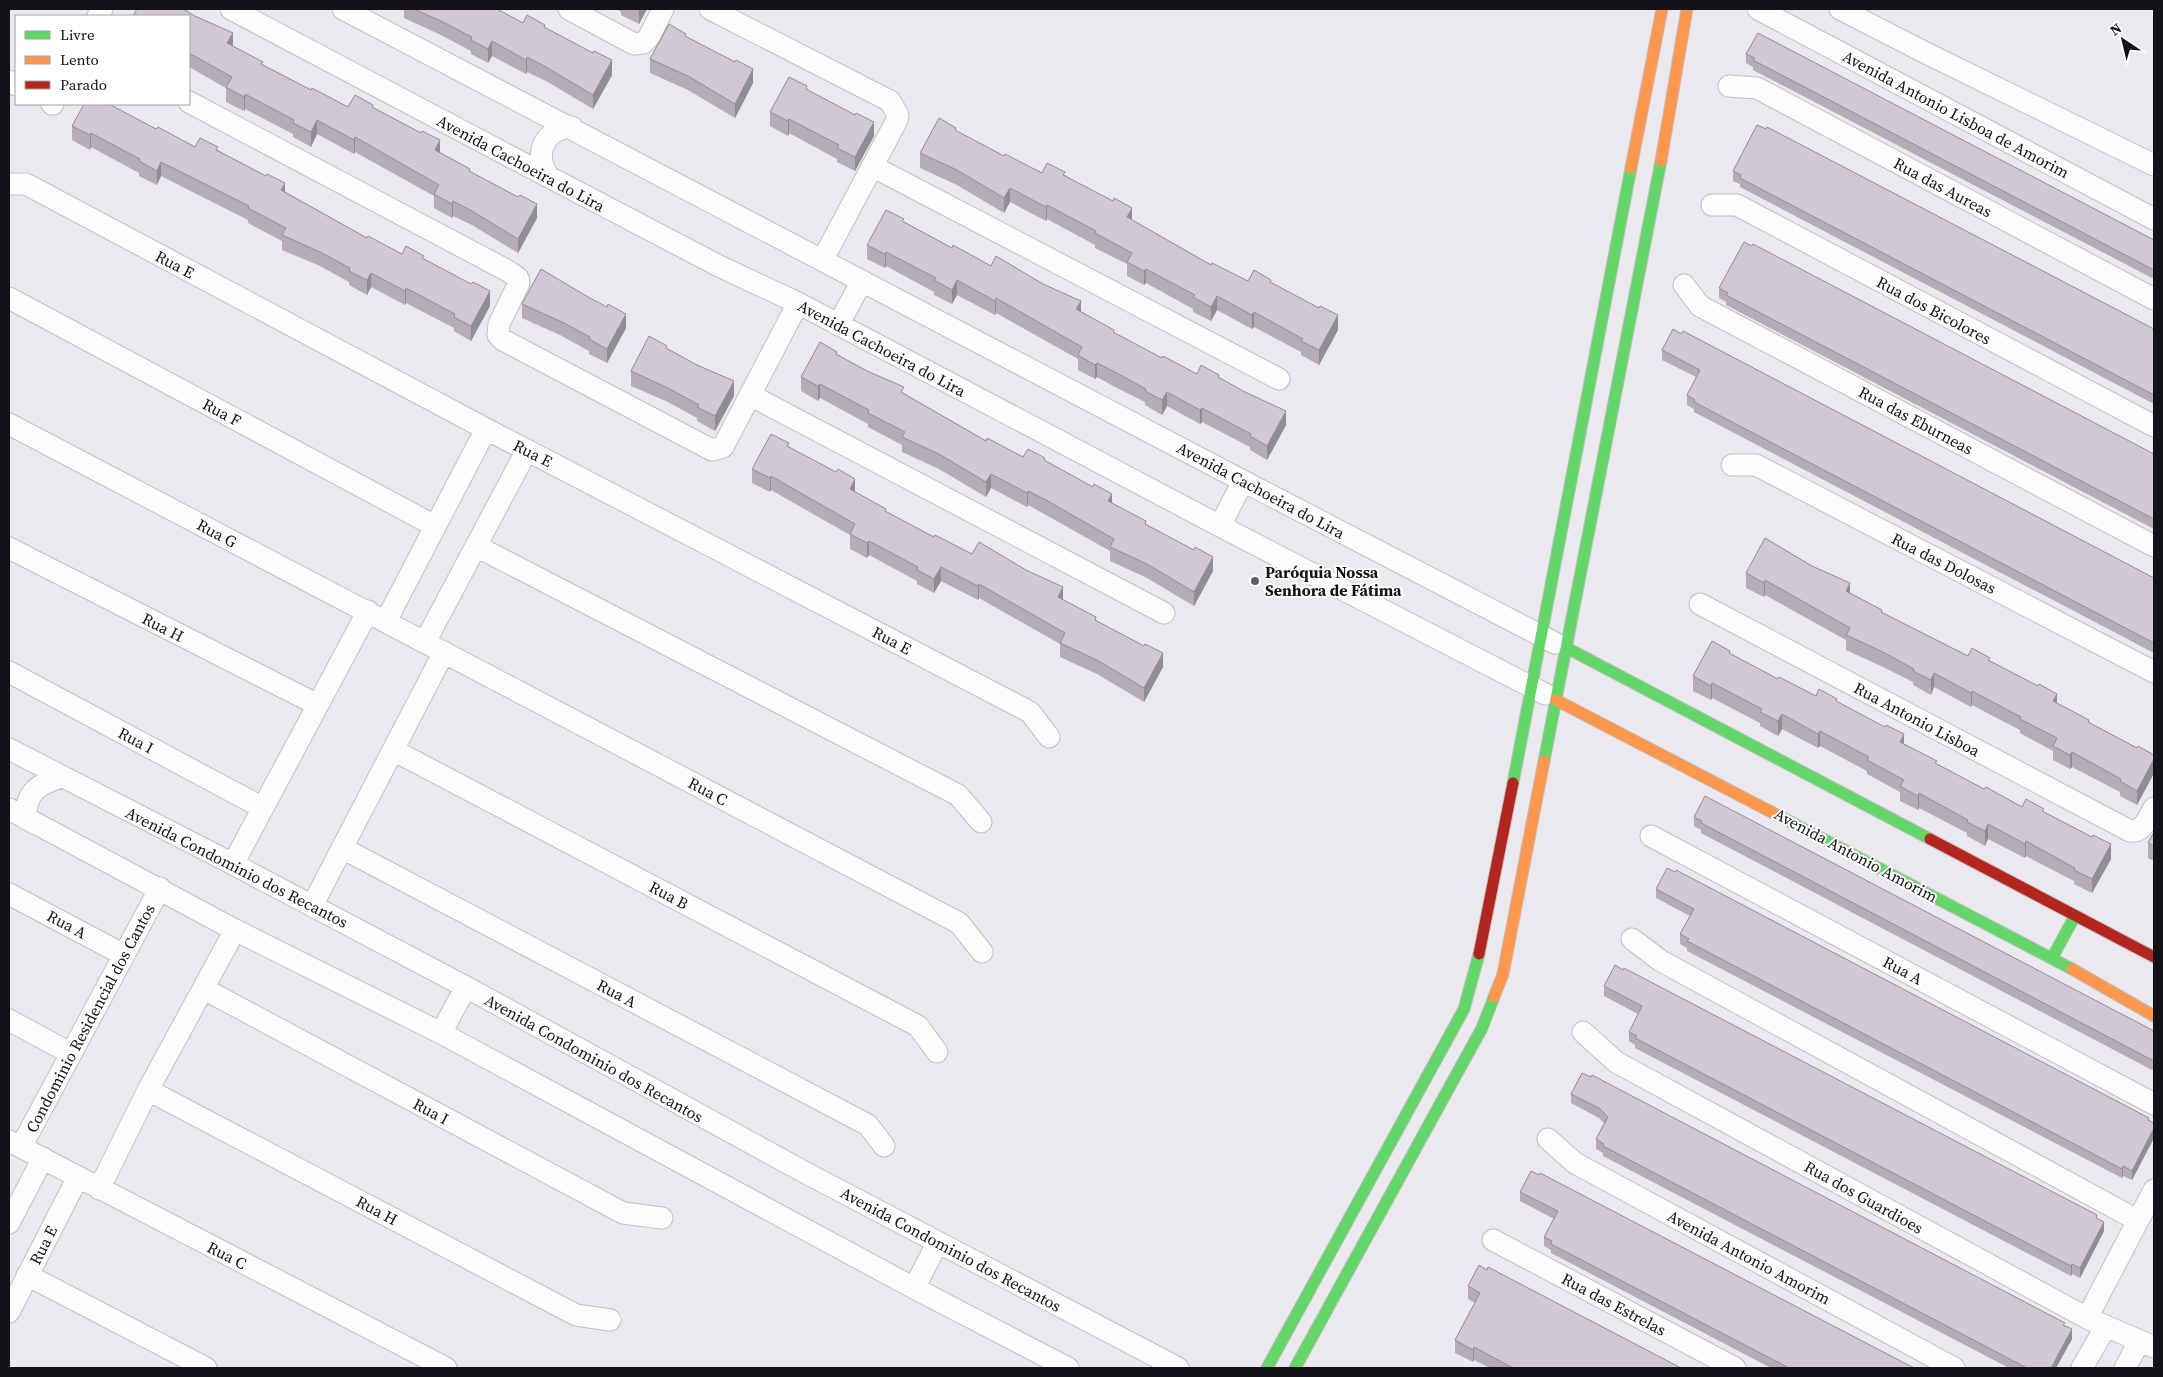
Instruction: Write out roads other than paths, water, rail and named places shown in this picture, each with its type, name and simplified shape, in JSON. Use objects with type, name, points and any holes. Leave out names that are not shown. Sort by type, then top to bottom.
[{"type":"street","name":"Avenida Cachoeira do Lira","points":[[231,9],[549,178],[719,266],[798,303],[838,326],[1556,700]]},
{"type":"street","name":"Avenida Cachoeira do Lira","points":[[342,9],[823,259],[1243,481],[1567,648]]},
{"type":"street","points":[[569,9],[634,44],[643,43],[649,37],[662,9]]},
{"type":"street","points":[[710,9],[890,102],[898,115],[823,259]]},
{"type":"street","points":[[1267,1368],[1464,1009],[1480,952],[1662,9]]},
{"type":"street","points":[[1295,1368],[1482,1028],[1502,974],[1657,182],[1687,9]]},
{"type":"street","name":"Avenida Antonio Lisboa de Amorim","points":[[1758,9],[2154,219]]},
{"type":"street","points":[[1840,9],[2154,165]]},
{"type":"street","name":"Rua das Aureas","points":[[1728,86],[1757,88],[2154,299]]},
{"type":"street","points":[[190,103],[514,275],[519,283],[499,324],[498,335],[516,347],[712,450],[722,447],[798,303]]},
{"type":"street","points":[[549,178],[541,161],[544,145],[548,137],[556,131],[572,128]]},
{"type":"street","points":[[872,166],[1279,379]]},
{"type":"street","name":"Rua E","points":[[9,184],[26,184],[486,429],[1030,712],[1049,737]]},
{"type":"street","name":"Rua dos Bicolores","points":[[1712,205],[1737,205],[2154,426]]},
{"type":"street","points":[[838,326],[862,281]]},
{"type":"street","name":"Rua das Eburneas","points":[[1684,285],[1700,306],[2154,546]]},
{"type":"street","name":"Rua F","points":[[9,298],[435,526]]},
{"type":"street","points":[[750,396],[1164,613]]},
{"type":"street","name":"Rua G","points":[[9,424],[424,642]]},
{"type":"street","points":[[233,864],[318,705],[435,526],[486,429]]},
{"type":"street","points":[[424,642],[527,450]]},
{"type":"street","name":"Rua das Dolosas","points":[[1732,465],[1756,465],[2154,672]]},
{"type":"street","points":[[1220,526],[1243,481]]},
{"type":"street","points":[[476,546],[958,795],[981,822]]},
{"type":"street","name":"Rua H","points":[[9,548],[318,705]]},
{"type":"street","name":"Rua Antonio Lisboa","points":[[1700,604],[2134,832],[2142,828],[2154,808]]},
{"type":"street","name":"Rua C","points":[[424,642],[959,923],[982,952]]},
{"type":"street","points":[[1567,648],[2154,957]]},
{"type":"street","points":[[312,906],[444,652]]},
{"type":"street","name":"Rua I","points":[[9,672],[263,808]]},
{"type":"street","name":"Avenida Antonio Amorim","points":[[1556,700],[2052,958],[2154,1016]]},
{"type":"street","name":"Avenida Condominio dos Recantos","points":[[9,749],[233,864],[466,988],[798,1169],[1178,1368]]},
{"type":"street","name":"Rua B","points":[[392,750],[918,1026],[937,1052]]},
{"type":"street","points":[[61,776],[39,785],[32,792],[25,818],[236,930],[441,1033],[914,1288],[1068,1368]]},
{"type":"street","points":[[9,809],[38,825]]},
{"type":"street","name":"Rua A","points":[[1651,836],[2154,1104]]},
{"type":"street","name":"Rua A","points":[[342,848],[868,1125],[884,1146]]},
{"type":"street","name":"Condominio Residencial dos Cantos","points":[[15,1144],[70,1053],[160,888]]},
{"type":"street","name":"Rua A","points":[[9,894],[124,955]]},
{"type":"street","points":[[2052,958],[2075,916]]},
{"type":"street","points":[[99,1189],[148,1090],[236,930]]},
{"type":"street","points":[[1632,938],[1661,961],[2137,1220]]},
{"type":"street","points":[[441,1033],[466,988]]},
{"type":"street","name":"Rua I","points":[[204,989],[623,1213],[662,1218]]},
{"type":"street","points":[[9,1020],[70,1053]]},
{"type":"street","name":"Rua dos Guardioes","points":[[1583,1032],[1616,1062],[2096,1322],[2150,1344]]},
{"type":"street","name":"Rua H","points":[[148,1090],[576,1315],[610,1320]]},
{"type":"street","name":"Avenida Antonio Amorim","points":[[1548,1139],[1575,1163],[1954,1368]]},
{"type":"street","name":"Rua C","points":[[15,1144],[446,1368]]},
{"type":"street","points":[[9,1223],[43,1158]]},
{"type":"street","name":"Rua E","points":[[9,1312],[78,1177]]},
{"type":"street","points":[[2082,1368],[2096,1322],[2137,1220],[2154,1190]]},
{"type":"street","name":"Rua das Estrelas","points":[[1493,1240],[1735,1368]]},
{"type":"street","points":[[914,1288],[938,1242]]},
{"type":"street","points":[[28,1275],[206,1368]]},
{"type":"street","points":[[2125,1368],[2150,1344]]},
{"type":"place","name":"Paróquia Nossa Senhora de Fátima","points":[[1255,581]]}]
